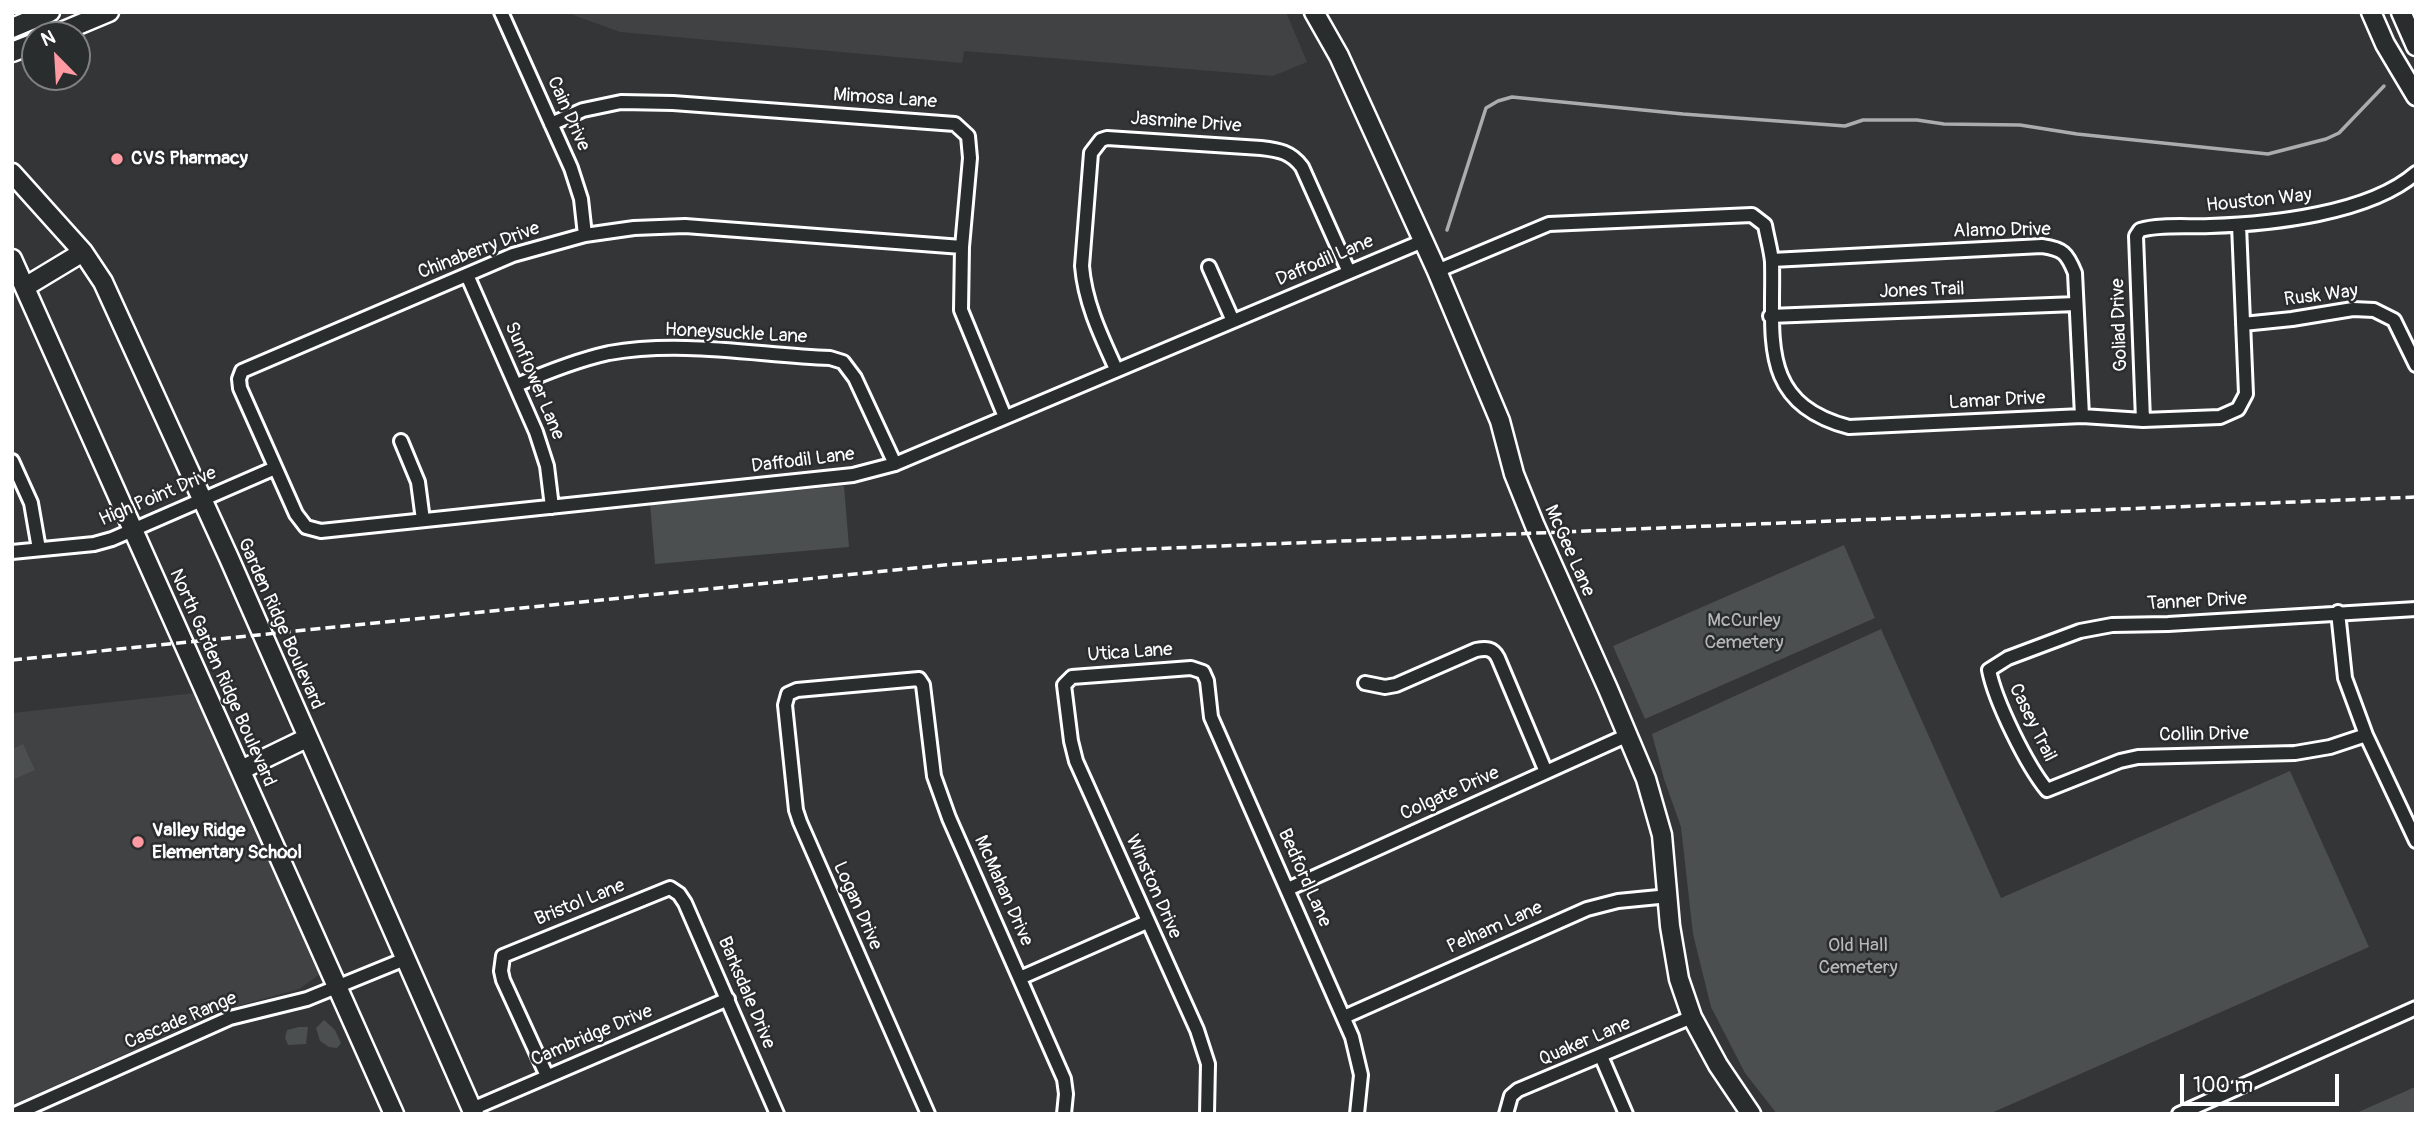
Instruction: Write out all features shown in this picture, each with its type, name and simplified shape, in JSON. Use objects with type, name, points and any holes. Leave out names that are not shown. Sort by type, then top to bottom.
[{"type":"main road","points":[[12,28],[50,12]]},
{"type":"main road","points":[[87,21],[109,12]]},
{"type":"main road","name":"McGee Lane","points":[[1314,12],[1339,56],[1437,271],[1500,421],[1514,474],[1535,526],[1628,735],[1655,808],[1664,848],[1679,979],[1692,1017],[1718,1065],[1751,1114]]},
{"type":"main road","points":[[2371,12],[2391,56],[2416,96]]},
{"type":"main road","points":[[2401,12],[2416,46]]},
{"type":"main road","name":"Garden Ridge Boulevard","points":[[12,173],[83,252],[103,282],[472,1111]]},
{"type":"main road","points":[[25,287],[83,252]]},
{"type":"main road","name":"North Garden Ridge Boulevard","points":[[12,259],[394,1114]]},
{"type":"main road","points":[[241,770],[307,738]]},
{"type":"street","name":"Cain Drive","points":[[501,12],[571,168],[581,199],[585,235]]},
{"type":"street","name":"Mimosa Lane","points":[[551,124],[583,110],[621,102],[947,122],[962,129],[968,136],[970,158],[959,301],[963,321],[1005,417]]},
{"type":"street","name":"Jasmine Drive","points":[[1116,369],[1091,309],[1083,281],[1091,153],[1101,140],[1107,138],[1261,148],[1291,155],[1302,167],[1349,272]]},
{"type":"street","name":"Houston Way","points":[[2140,230],[2275,222],[2318,215],[2360,202],[2414,179]]},
{"type":"street","name":"Lamar Drive","points":[[1437,271],[1549,224],[1752,215],[1765,225],[1772,260],[1770,316],[1779,376],[1788,391],[1824,421],[1849,427],[2082,416],[2143,419],[2220,416],[2238,409],[2246,394],[2239,225]]},
{"type":"street","name":"Chinaberry Drive","points":[[239,379],[242,371],[513,255],[585,235],[635,228],[685,226],[962,247]]},
{"type":"street","name":"Goliad Drive","points":[[2140,230],[2136,236],[2143,419]]},
{"type":"street","name":"Daffodil Lane","points":[[239,379],[240,388],[296,514],[302,523],[321,531],[853,475],[895,464],[1423,240]]},
{"type":"street","name":"Alamo Drive","points":[[1772,260],[2028,247],[2059,248],[2070,259],[2075,273],[2082,416]]},
{"type":"street","points":[[1209,267],[1233,321]]},
{"type":"street","name":"Sunflower Lane","points":[[467,275],[537,432],[547,466],[552,506]]},
{"type":"street","name":"Jones Trail","points":[[1770,316],[2076,304]]},
{"type":"street","name":"Rusk Way","points":[[2244,324],[2353,309],[2374,310],[2394,320],[2416,365]]},
{"type":"street","name":"Honeysuckle Lane","points":[[517,385],[586,359],[645,349],[697,349],[830,358],[843,362],[855,378],[895,464]]},
{"type":"street","points":[[401,441],[418,482],[423,520]]},
{"type":"street","points":[[12,461],[31,503],[39,549]]},
{"type":"street","name":"High Point Drive","points":[[12,552],[94,544],[275,468]]},
{"type":"street","name":"Tanner Drive","points":[[1989,670],[2007,659],[2080,631],[2112,625],[2416,609]]},
{"type":"street","points":[[2338,612],[2345,678],[2366,735],[2416,841]]},
{"type":"street","points":[[1365,683],[1385,687],[1396,685],[1476,650],[1487,648],[1498,658],[1546,772]]},
{"type":"street","name":"Utica Lane","points":[[1072,677],[1191,668]]},
{"type":"street","name":"Bedford Lane","points":[[1191,668],[1203,672],[1207,681],[1211,717],[1344,1017],[1358,1055],[1362,1075],[1357,1114]]},
{"type":"street","name":"Casey Trail","points":[[1989,670],[1992,687],[2031,766],[2047,790]]},
{"type":"street","name":"Winston Drive","points":[[1072,677],[1064,685],[1076,761],[1206,1054],[1209,1086],[1207,1114]]},
{"type":"street","name":"McMahan Drive","points":[[785,705],[788,694],[797,690],[919,679],[925,693],[934,776],[949,818],[1064,1079],[1064,1114]]},
{"type":"street","name":"Logan Drive","points":[[785,705],[796,810],[800,822],[928,1114]]},
{"type":"street","name":"Colgate Drive","points":[[1287,889],[1628,735]]},
{"type":"street","name":"Collin Drive","points":[[2047,790],[2120,761],[2138,757],[2295,753],[2330,747],[2366,735]]},
{"type":"street","name":"Bristol Lane","points":[[547,1076],[503,980],[500,971],[502,959],[519,948],[663,889],[670,888],[674,891]]},
{"type":"street","name":"Barksdale Drive","points":[[674,891],[685,903],[777,1114]]},
{"type":"street","name":"Pelham Lane","points":[[1344,1017],[1587,909],[1618,901],[1669,896]]},
{"type":"street","points":[[1020,978],[1147,922]]},
{"type":"street","name":"Cascade Range","points":[[15,1114],[230,1018],[307,999],[405,959]]},
{"type":"street","name":"Cambridge Drive","points":[[472,1111],[728,999]]},
{"type":"street","points":[[2179,1114],[2416,1008]]},
{"type":"street","name":"Quaker Lane","points":[[1506,1114],[1511,1096],[1518,1090],[1692,1017]]},
{"type":"street","points":[[1601,1056],[1626,1114]]},
{"type":"shaded area","points":[[565,12],[1286,12],[1307,62],[1273,76],[964,51],[962,63],[620,32]]},
{"type":"shaded area","name":"Valley Ridge Elementary School","points":[[195,693],[323,972],[299,989],[223,1010],[12,1105],[12,713]]},
{"type":"green space","points":[[844,486],[849,547],[655,564],[650,503]]},
{"type":"green space","name":"McCurley Cemetery","points":[[1844,545],[1875,618],[1645,719],[1613,646]]},
{"type":"green space","name":"Old Hall Cemetery","points":[[1881,629],[2001,898],[2290,771],[2369,947],[1989,1114],[1777,1114],[1745,1073],[1711,1007],[1693,934],[1681,827],[1652,734]]},
{"type":"green space","points":[[23,744],[35,770],[12,780],[12,749]]},
{"type":"green space","points":[[324,1020],[335,1030],[341,1043],[337,1048],[329,1047],[320,1041],[316,1028]]},
{"type":"green space","points":[[308,1027],[306,1044],[288,1045],[285,1038],[287,1030]]},
{"type":"green space","points":[[2415,1087],[2416,1114],[2354,1114]]},
{"type":"waterway","points":[[1447,230],[1486,108],[1512,97],[1683,114],[1845,126],[1863,120],[2020,125],[2077,134],[2268,154],[2339,133],[2384,86]]},
{"type":"railway","points":[[12,660],[944,565],[1123,550],[2416,497]]},
{"type":"place","name":"CVS Pharmacy","points":[[117,159]]},
{"type":"place","name":"Valley Ridge Elementary School","points":[[138,842]]}]
